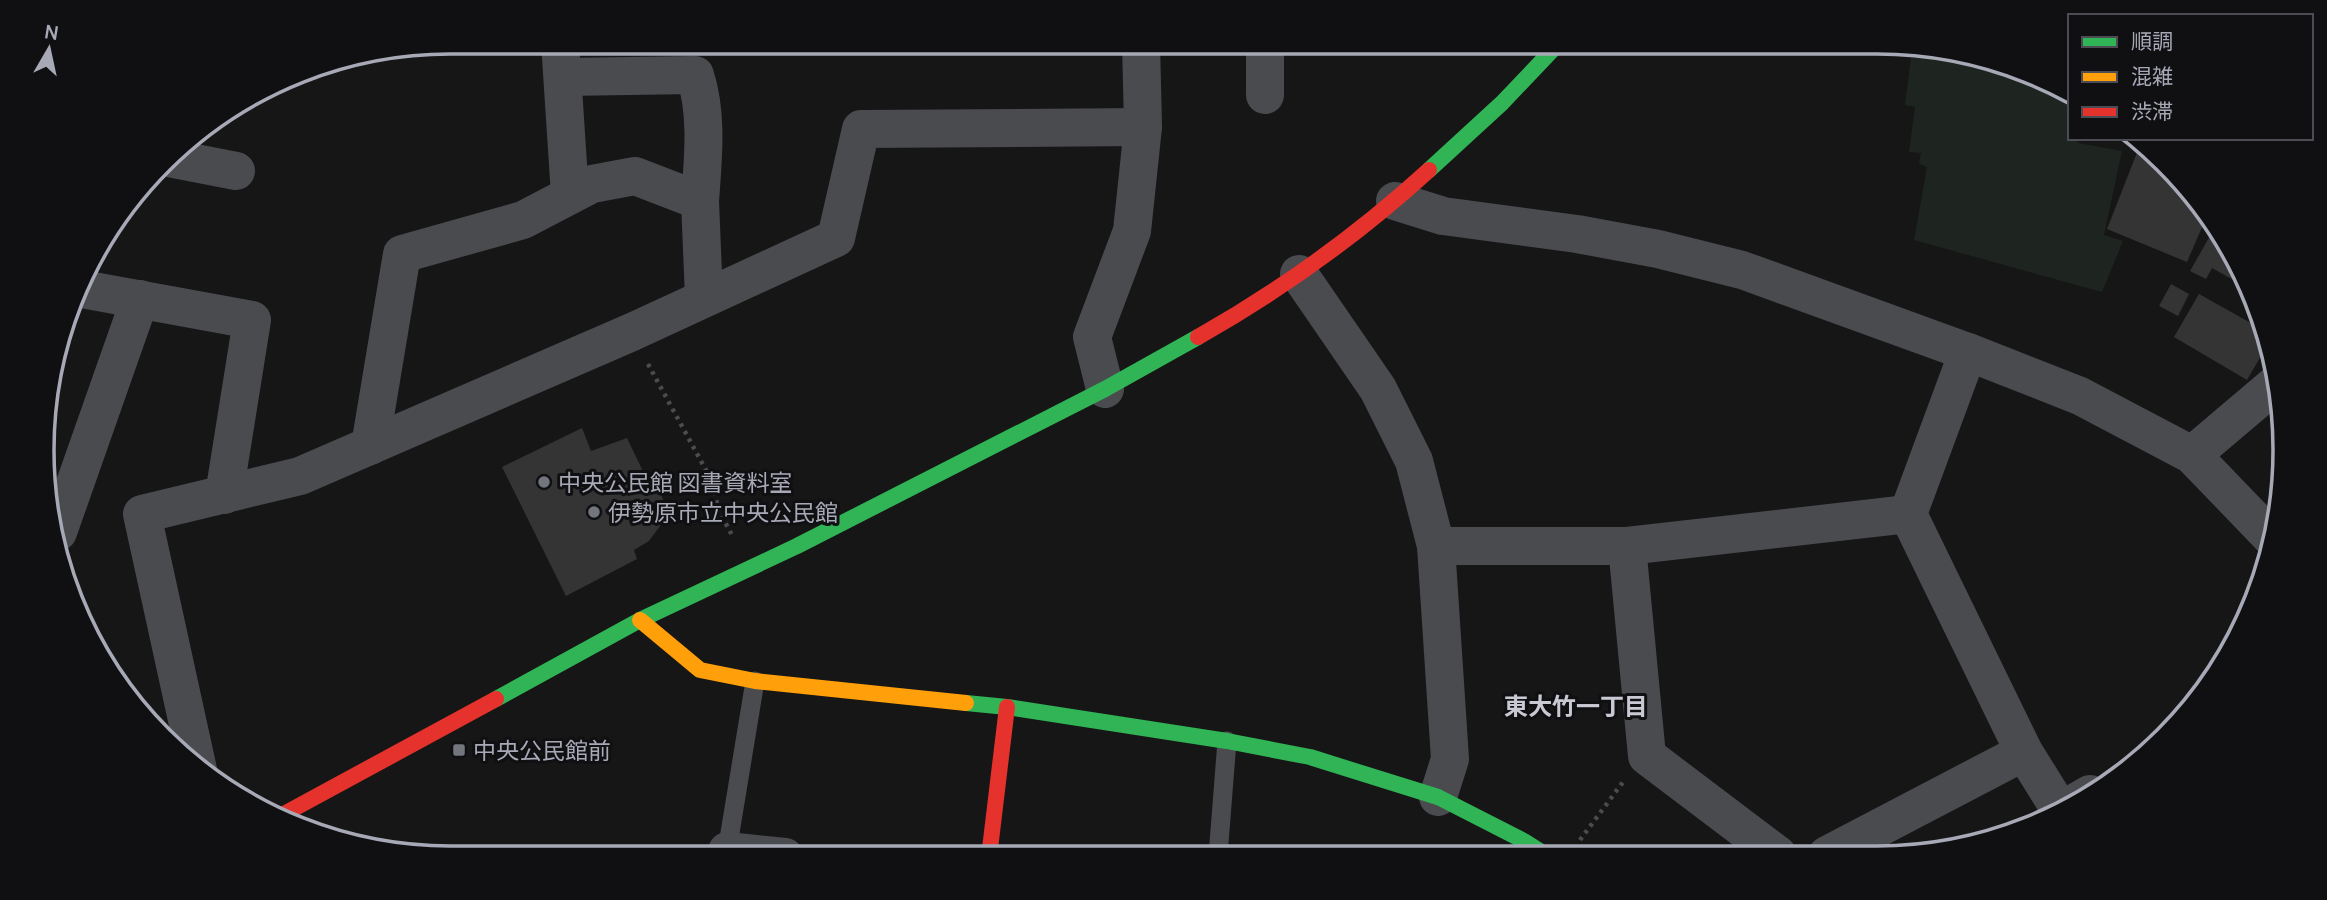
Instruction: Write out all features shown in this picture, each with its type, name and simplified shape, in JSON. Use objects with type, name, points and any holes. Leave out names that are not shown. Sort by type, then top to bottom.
[{"type":"street","points":[[1105,389],[1092,337],[1132,231],[1143,127],[1141,54]]},
{"type":"street","points":[[1265,54],[1265,95]]},
{"type":"street","points":[[289,811],[640,620],[750,568],[1177,350],[1299,274],[1395,201],[1502,103],[1549,54]]},
{"type":"street","points":[[570,195],[561,59],[695,75],[704,145],[700,201],[704,298]]},
{"type":"street","points":[[194,752],[142,514],[300,476],[632,331],[836,238],[861,129],[1143,127]]},
{"type":"street","points":[[180,160],[236,171]]},
{"type":"street","points":[[370,446],[402,254],[523,220],[592,184],[635,176],[700,201]]},
{"type":"street","points":[[1395,201],[1443,216],[1577,234],[1658,249],[1742,270],[1968,352],[2080,396],[2192,455],[2264,530]]},
{"type":"street","points":[[1299,274],[1378,389],[1414,461],[1436,546],[1450,759],[1438,797]]},
{"type":"street","points":[[88,290],[252,320],[224,495]]},
{"type":"street","points":[[61,523],[139,299]]},
{"type":"street","points":[[1968,352],[1908,514],[2024,752],[2064,798]]},
{"type":"street","points":[[2192,455],[2268,391]]},
{"type":"street","points":[[1436,546],[1627,546],[1908,514]]},
{"type":"street","points":[[1627,546],[1647,756],[1766,846]]},
{"type":"street","points":[[640,620],[700,670],[755,681],[1007,707],[1227,741],[1310,757],[1438,797],[1521,846]]},
{"type":"street","points":[[990,846],[1007,707]]},
{"type":"street","points":[[1844,846],[2024,752]]},
{"type":"lane","points":[[728,846],[755,681]]},
{"type":"lane","points":[[1219,846],[1227,741]]},
{"type":"path","points":[[632,331],[713,482],[718,509],[750,568]]},
{"type":"path","points":[[1580,840],[1632,768],[1647,756]]},
{"type":"shaded area","points":[[1911,58],[1954,62],[2004,75],[2052,95],[2068,103],[2068,140],[2079,140],[2078,143],[2122,151],[2104,235],[2123,241],[2102,292],[1914,240],[1927,167],[1919,164],[1921,153],[1909,152],[1915,107],[1905,105]]},
{"type":"building","points":[[2137,152],[2175,189],[2203,225],[2187,262],[2107,229]]},
{"type":"building","points":[[2210,236],[2235,281],[2212,268],[2206,279],[2190,271]]},
{"type":"building","points":[[2171,284],[2189,294],[2178,316],[2159,306]]},
{"type":"building","points":[[2199,294],[2252,324],[2261,356],[2247,380],[2174,337]]},
{"type":"building","name":"伊勢原市立中央公民館","points":[[582,428],[591,451],[627,438],[651,488],[657,484],[664,502],[663,522],[649,541],[634,550],[637,559],[566,596],[502,467]]},
{"type":"traffic: fast","points":[[1429,170],[1502,103],[1549,54]]},
{"type":"traffic: fast","points":[[496,699],[640,620],[797,546],[1105,389],[1198,337]]},
{"type":"traffic: fast","points":[[966,703],[1227,741],[1310,757],[1438,797],[1532,846]]},
{"type":"traffic: slow","points":[[640,620],[700,670],[755,681],[966,703]]},
{"type":"traffic: jam","points":[[1198,337],[1318,260],[1429,170]]},
{"type":"traffic: jam","points":[[289,811],[496,699]]},
{"type":"traffic: jam","points":[[990,846],[1007,707]]},
{"type":"place","name":"中央公民館 図書資料室","points":[[544,482]]},
{"type":"place","name":"伊勢原市立中央公民館","points":[[594,512]]},
{"type":"place","name":"中央公民館前","points":[[459,750]]},
{"type":"district","name":"東大竹一丁目","points":[[1576,705]]}]
